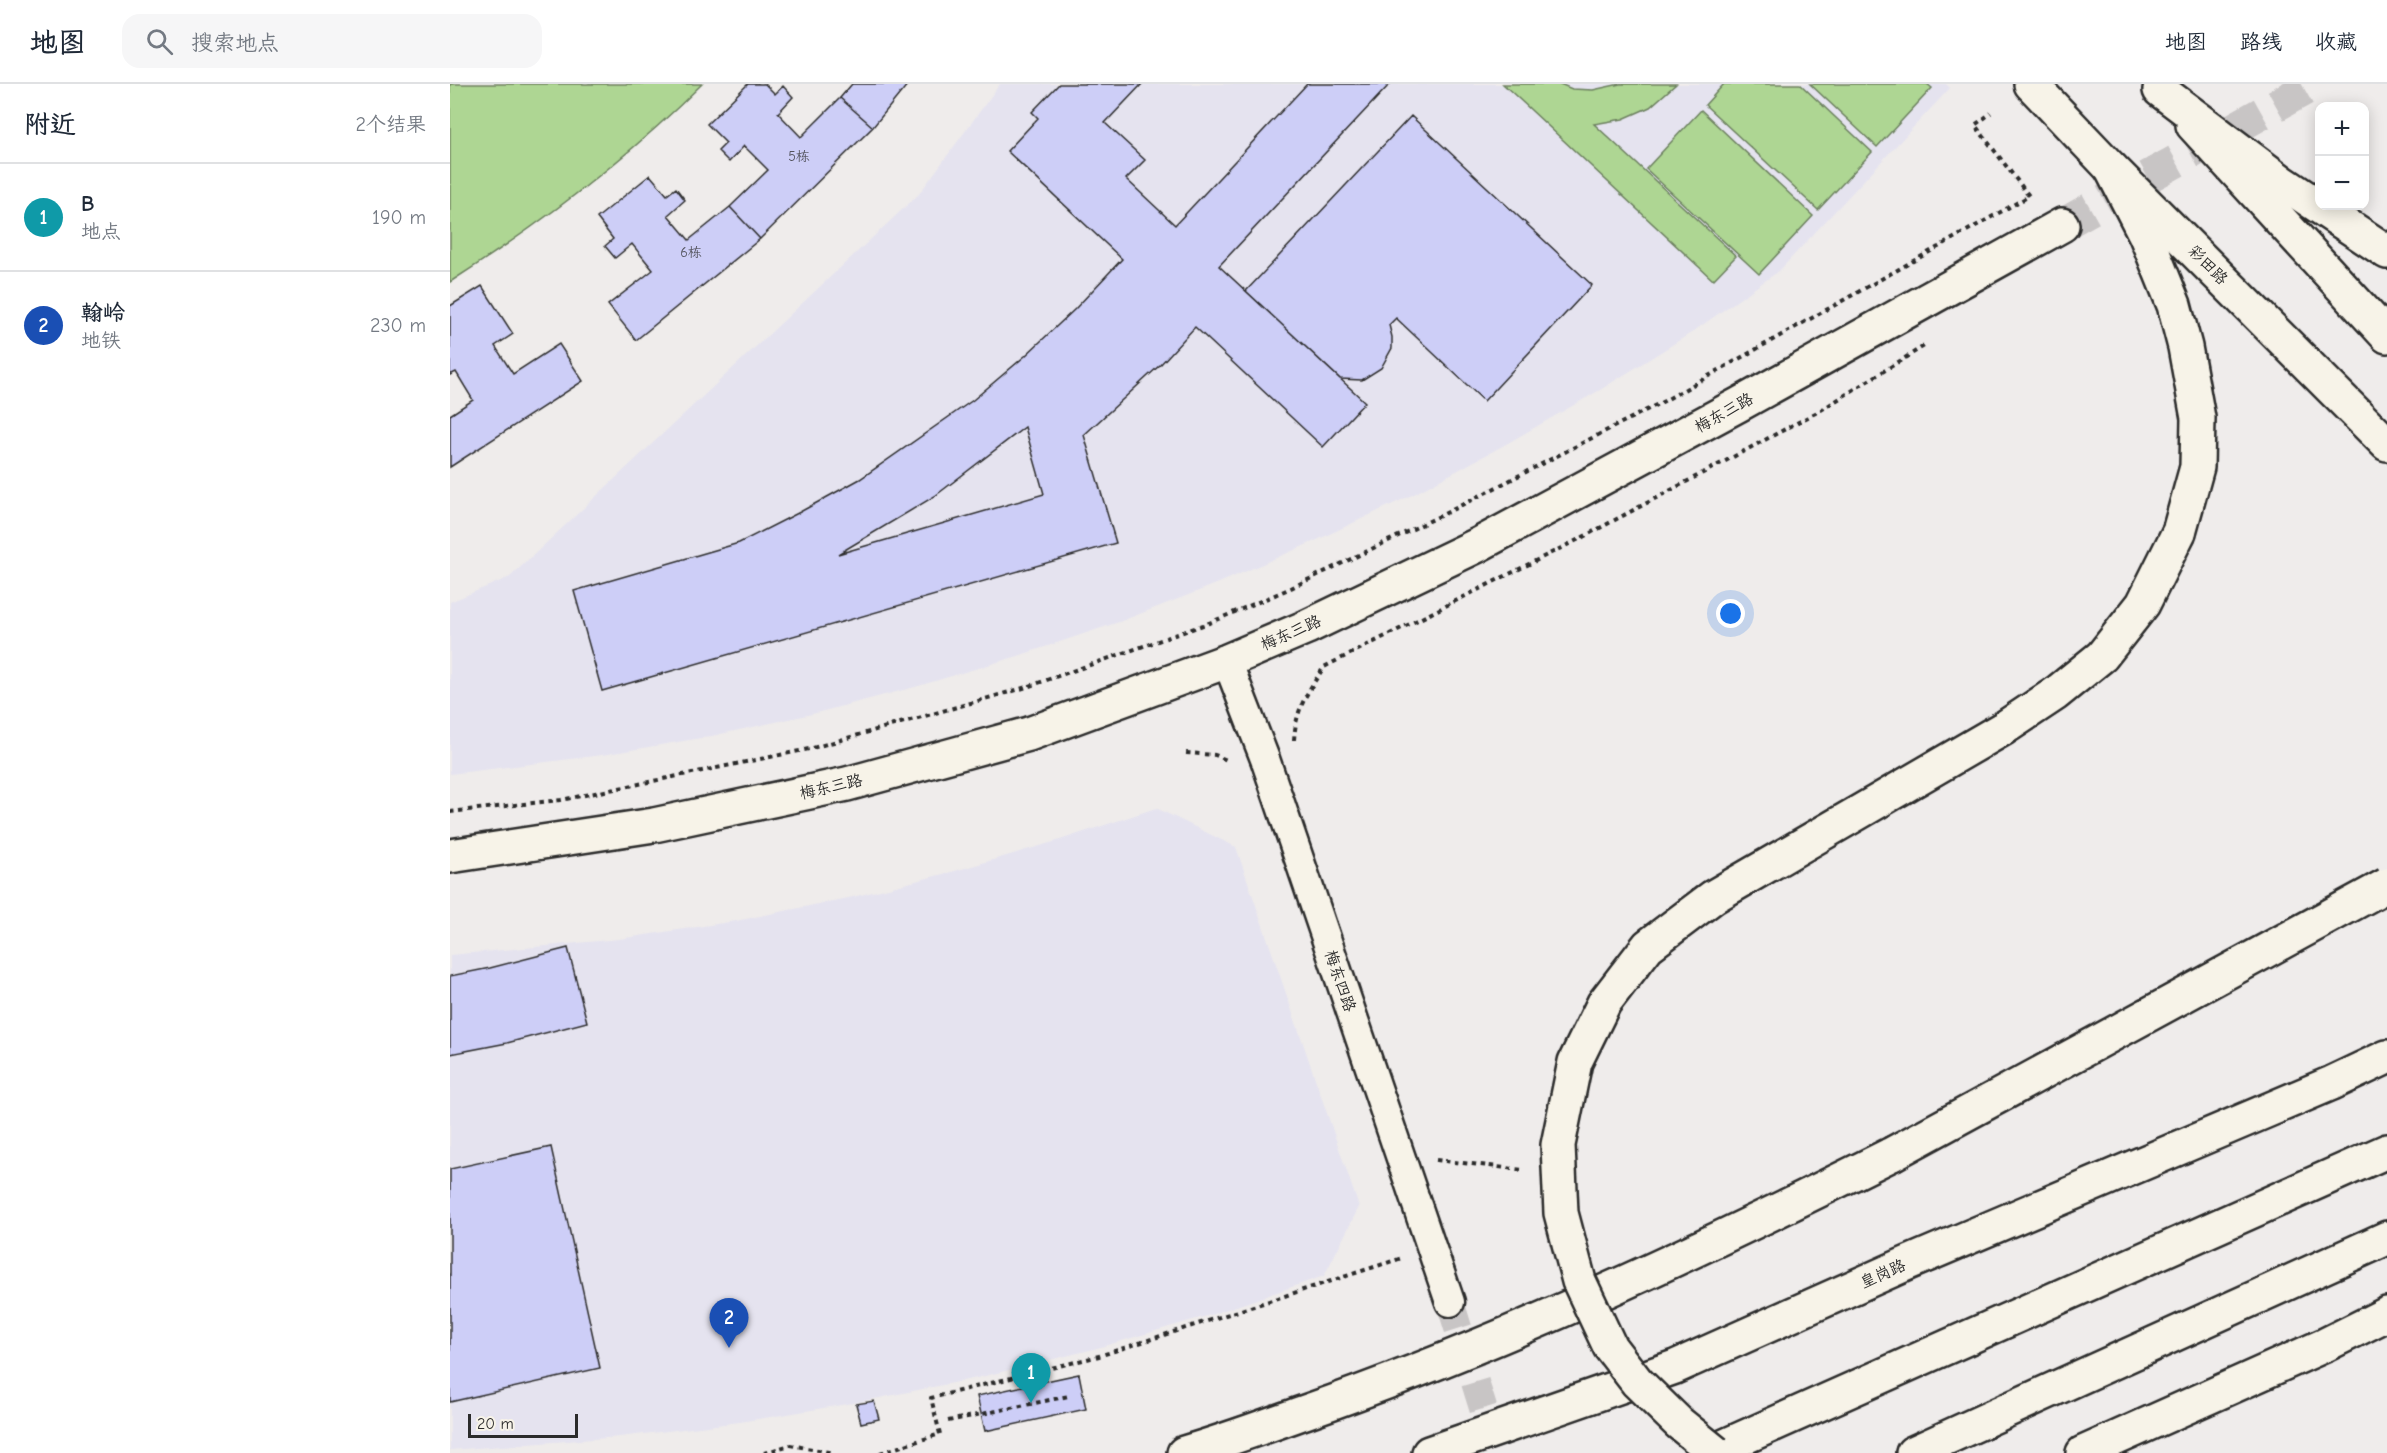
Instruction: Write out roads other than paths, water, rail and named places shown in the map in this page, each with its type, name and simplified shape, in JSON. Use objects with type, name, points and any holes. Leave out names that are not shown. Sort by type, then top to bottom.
[{"type":"main road","name":"彩田路","points":[[2031,84],[2111,168],[2387,444]]},
{"type":"main road","points":[[2157,87],[2282,182],[2387,252]]},
{"type":"main road","points":[[2157,87],[2387,336]]},
{"type":"main road","points":[[1716,1453],[1678,1423],[1637,1382],[1610,1347],[1579,1281],[1560,1213],[1557,1145],[1575,1062],[1604,1003],[1648,946],[1713,897],[2004,728],[2055,694],[2102,657],[2143,604],[2179,532],[2197,467],[2198,418],[2185,347],[2174,305],[2146,236],[2111,168]]},
{"type":"main road","name":"梅东三路","points":[[450,856],[654,825],[847,784],[1029,734],[1227,661],[1307,627],[1478,545],[1738,405],[2062,225]]},
{"type":"main road","points":[[1185,1453],[1366,1390],[1531,1325],[1668,1264],[1892,1154],[2387,885]]},
{"type":"main road","name":"皇岗路","points":[[1429,1453],[1675,1366],[1908,1263],[2387,1058]]},
{"type":"main road","points":[[1709,1453],[2387,1151]]},
{"type":"main road","points":[[1913,1453],[2387,1238]]},
{"type":"main road","points":[[2083,1453],[2325,1345],[2387,1314]]},
{"type":"street","name":"梅东四路","points":[[1227,661],[1265,759],[1450,1302]]},
{"type":"tunnel","points":[[2062,225],[2314,84]]},
{"type":"tunnel","points":[[1450,1302],[1497,1453]]},
{"type":"place","name":"翰岭","points":[[729,1348]]},
{"type":"place","name":"B","points":[[1031,1403]]}]
